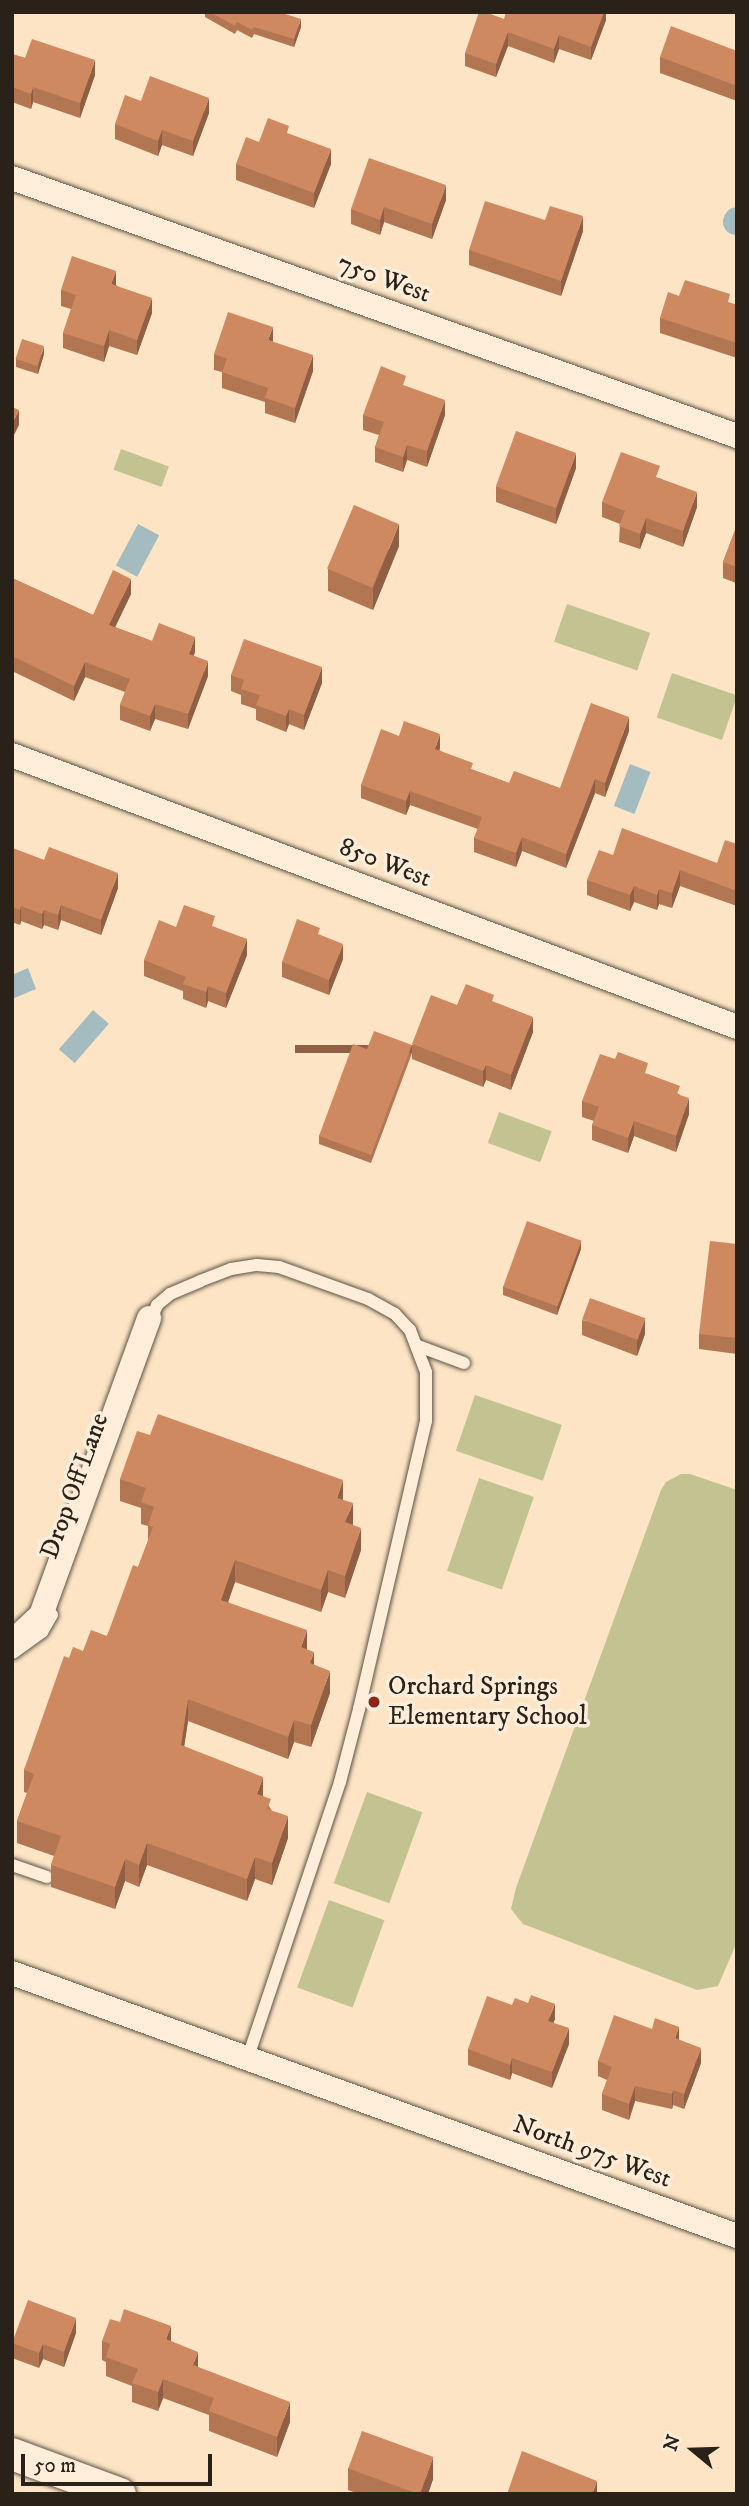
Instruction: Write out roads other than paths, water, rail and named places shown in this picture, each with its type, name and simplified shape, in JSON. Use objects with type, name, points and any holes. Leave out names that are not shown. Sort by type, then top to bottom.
[{"type":"street","name":"750 West","points":[[12,178],[737,436]]},
{"type":"street","name":"850 West","points":[[12,755],[737,1027]]},
{"type":"street","points":[[12,1642],[41,1615],[149,1318]]},
{"type":"street","name":"North 975 West","points":[[12,1973],[737,2236]]},
{"type":"street","points":[[12,2454],[120,2494]]},
{"type":"lane","points":[[149,1318],[170,1293],[200,1280],[231,1269],[257,1265],[279,1267],[377,1304],[403,1322],[418,1346],[426,1372],[426,1421],[391,1583],[340,1782],[247,2060]]},
{"type":"lane","name":"Drop Off Lane","points":[[12,1653],[42,1632],[52,1617],[153,1336],[149,1318]]},
{"type":"lane","points":[[418,1346],[464,1363]]},
{"type":"lane","points":[[12,1865],[47,1877]]},
{"type":"water","points":[[138,524],[159,535],[137,577],[116,565]]},
{"type":"water","points":[[630,764],[651,772],[634,814],[614,806]]},
{"type":"water","points":[[28,968],[36,989],[12,999],[12,975]]},
{"type":"water","points":[[93,1010],[109,1024],[75,1063],[59,1049]]},
{"type":"place","name":"Orchard Springs Elementary School","points":[[374,1702]]}]
